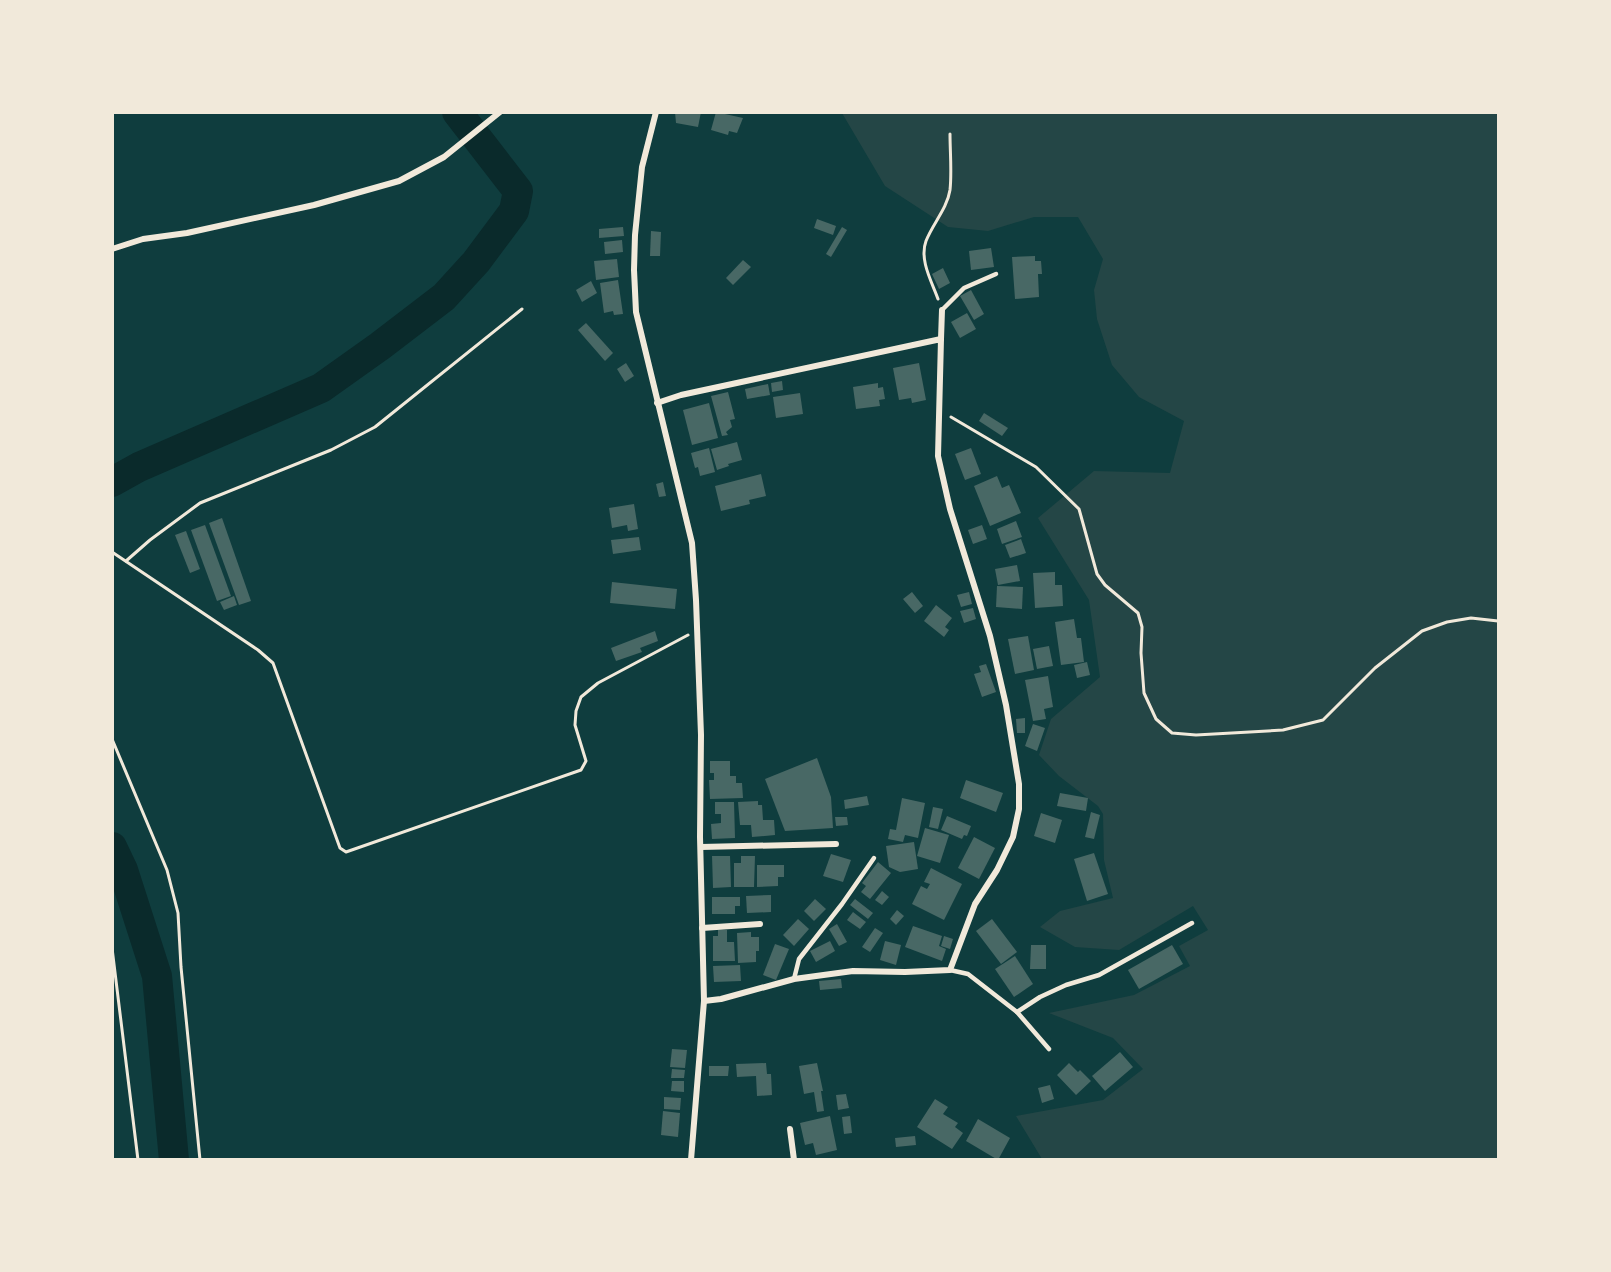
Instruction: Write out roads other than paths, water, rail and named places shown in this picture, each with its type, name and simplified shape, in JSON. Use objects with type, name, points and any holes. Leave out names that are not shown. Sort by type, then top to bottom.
[{"type":"street","points":[[112,249],[143,239],[187,233],[314,205],[399,181],[444,157],[500,112]]},
{"type":"street","points":[[656,112],[642,167],[634,270],[636,312],[692,543],[698,630],[704,1001],[691,1160]]},
{"type":"street","points":[[704,1001],[721,999],[794,979],[853,971],[950,970],[975,904],[997,870],[1013,837],[1019,809],[1019,784],[1006,705],[990,636],[942,483],[938,456],[942,310]]},
{"type":"street","points":[[657,403],[941,339]]},
{"type":"street","points":[[701,847],[836,844]]},
{"type":"street","points":[[702,928],[760,924]]},
{"type":"street","points":[[790,1129],[794,1160]]},
{"type":"lane","points":[[942,310],[964,288],[996,274]]},
{"type":"lane","points":[[794,979],[799,959],[874,858]]},
{"type":"lane","points":[[1017,1012],[1040,997],[1066,985],[1099,975],[1192,923]]},
{"type":"lane","points":[[950,970],[968,974],[1017,1012],[1049,1049]]},
{"type":"waterway","points":[[112,482],[139,467],[321,388],[444,297],[476,262],[514,211],[518,191],[457,112]]},
{"type":"waterway","points":[[112,847],[123,870],[157,976],[174,1160]]}]
